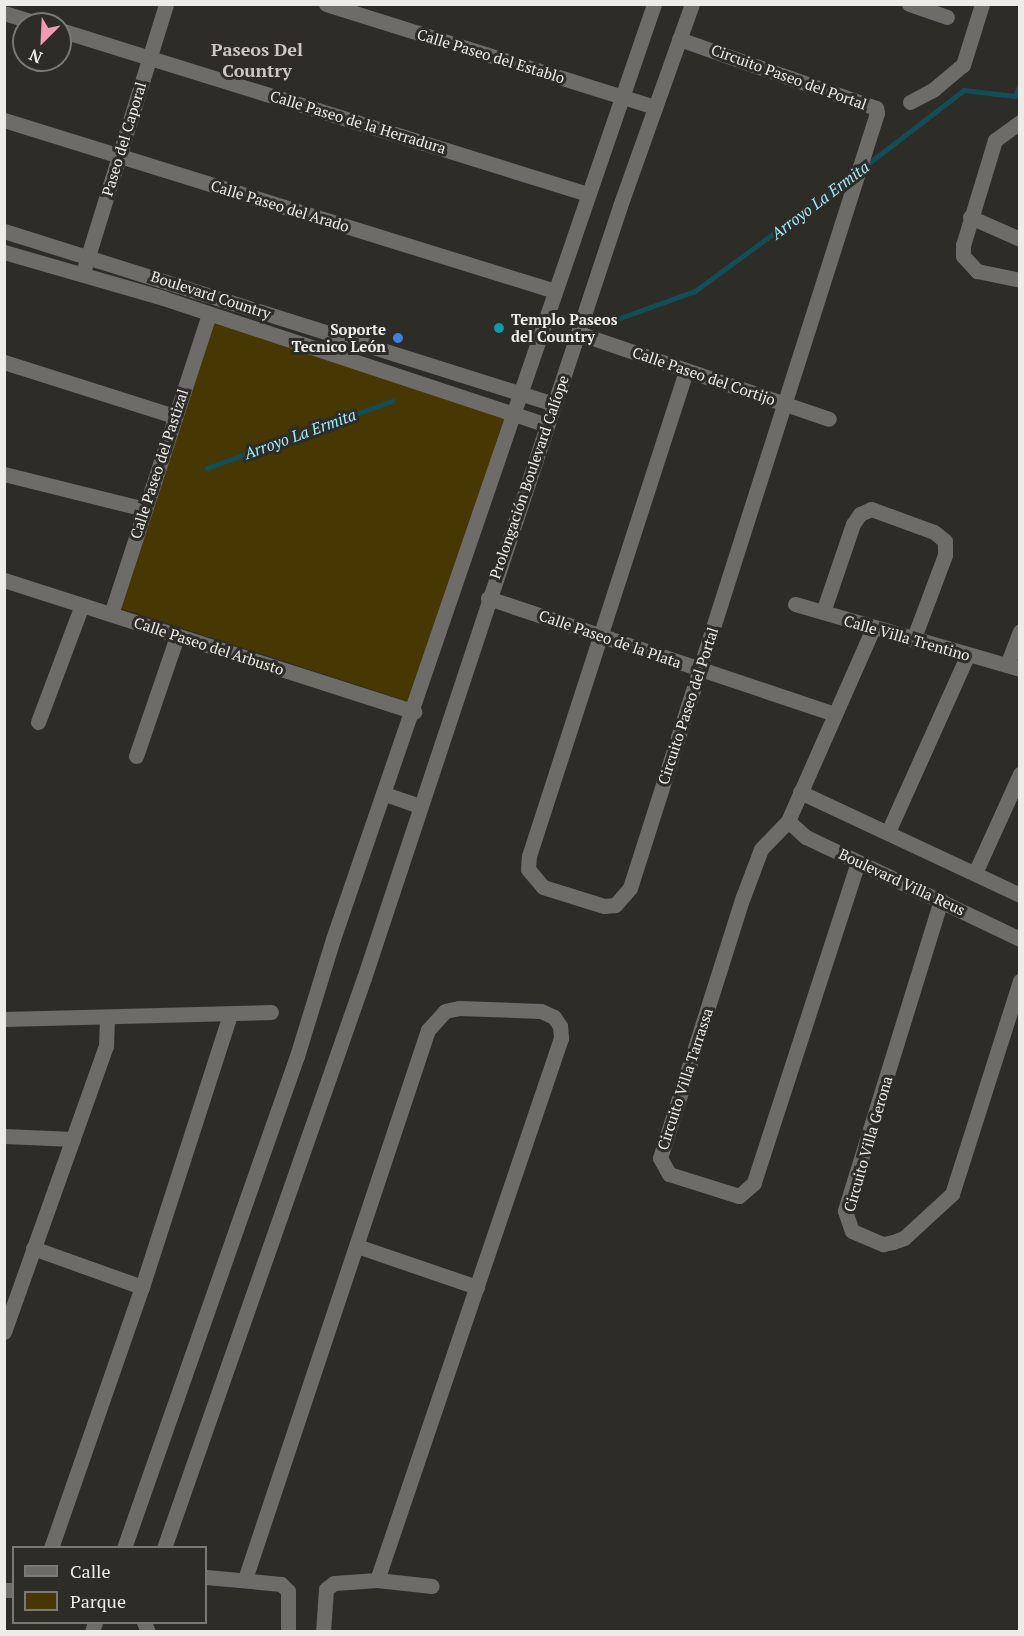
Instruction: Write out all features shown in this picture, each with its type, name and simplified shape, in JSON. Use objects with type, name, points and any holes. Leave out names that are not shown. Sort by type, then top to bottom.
[{"type":"street","name":"Paseo del Caporal","points":[[82,274],[166,4]]},
{"type":"street","name":"Calle Paseo del Establo","points":[[326,4],[655,107]]},
{"type":"street","points":[[125,1546],[297,1056],[333,939],[386,794],[520,393],[654,4]]},
{"type":"street","name":"Prolongación Boulevard Calíope","points":[[165,1546],[420,806],[488,598],[692,4]]},
{"type":"street","points":[[909,4],[947,17]]},
{"type":"street","points":[[910,102],[934,89],[963,65],[982,4]]},
{"type":"street","name":"Calle Paseo de la Herradura","points":[[72,34],[588,194]]},
{"type":"street","name":"Circuito Paseo del Portal","points":[[679,39],[876,108],[876,121],[700,670],[624,898],[604,906],[543,887],[528,869],[529,856],[602,637],[686,371]]},
{"type":"street","name":"Calle Paseo del Arado","points":[[4,120],[555,291]]},
{"type":"street","points":[[1020,123],[995,140],[963,244],[963,256],[969,265],[993,277],[1020,280]]},
{"type":"street","points":[[970,217],[1020,239]]},
{"type":"street","name":"Boulevard Country","points":[[4,231],[554,404]]},
{"type":"street","name":"Boulevard Country","points":[[4,252],[209,314],[547,425]]},
{"type":"street","name":"Calle Paseo del Pastizal","points":[[111,614],[209,314]]},
{"type":"street","name":"Calle Paseo del Cortijo","points":[[578,333],[829,419]]},
{"type":"street","points":[[4,362],[174,416]]},
{"type":"street","points":[[4,474],[144,509]]},
{"type":"street","points":[[823,612],[853,524],[860,514],[871,509],[934,532],[945,541],[945,555],[913,640]]},
{"type":"street","name":"Calle Paseo del Arbusto","points":[[4,580],[414,712]]},
{"type":"street","name":"Calle Paseo de la Plata","points":[[488,598],[834,714]]},
{"type":"street","name":"Calle Villa Trentino","points":[[795,604],[967,656],[1013,667]]},
{"type":"street","points":[[38,722],[82,605]]},
{"type":"street","points":[[788,821],[873,628]]},
{"type":"street","points":[[1013,667],[1020,631]]},
{"type":"street","points":[[136,756],[177,636]]},
{"type":"street","points":[[888,832],[967,656]]},
{"type":"street","points":[[975,873],[1020,774]]},
{"type":"street","points":[[801,792],[1020,895]]},
{"type":"street","points":[[386,794],[420,806]]},
{"type":"street","name":"Boulevard Villa Reus","points":[[788,821],[806,837],[1020,939]]},
{"type":"street","name":"Circuito Villa Tarrassa","points":[[788,821],[761,849],[743,897],[660,1158],[669,1174],[739,1196],[754,1183],[858,862]]},
{"type":"street","name":"Circuito Villa Gerona","points":[[941,900],[845,1211],[852,1231],[883,1244],[904,1238],[952,1194],[1020,981]]},
{"type":"street","points":[[246,1579],[428,1030],[436,1017],[459,1008],[541,1011],[554,1017],[560,1026],[561,1038],[377,1580]]},
{"type":"street","points":[[4,1018],[107,1019],[271,1012]]},
{"type":"street","points":[[52,1546],[142,1287],[230,1015]]},
{"type":"street","points":[[4,1332],[106,1046],[107,1019]]},
{"type":"street","points":[[4,1136],[73,1139]]},
{"type":"street","points":[[357,1245],[477,1287]]},
{"type":"street","points":[[33,1248],[142,1287]]},
{"type":"street","points":[[207,1577],[273,1581],[288,1591],[288,1632]]},
{"type":"street","points":[[323,1632],[326,1589],[334,1583],[377,1580],[432,1586]]},
{"type":"green space","points":[[214,321],[505,416],[412,703],[121,608]]},
{"type":"waterway","name":"Arroyo La Ermita","points":[[865,166],[964,90],[1015,96],[1020,85]]},
{"type":"waterway","name":"Arroyo La Ermita","points":[[612,321],[695,291],[851,177]]},
{"type":"waterway","name":"Arroyo La Ermita","points":[[207,468],[392,401]]},
{"type":"place","name":"Templo Paseos del Country","points":[[499,328]]},
{"type":"place","name":"Soporte Tecnico León","points":[[398,338]]},
{"type":"district","name":"Paseos Del Country","points":[[257,60]]}]
